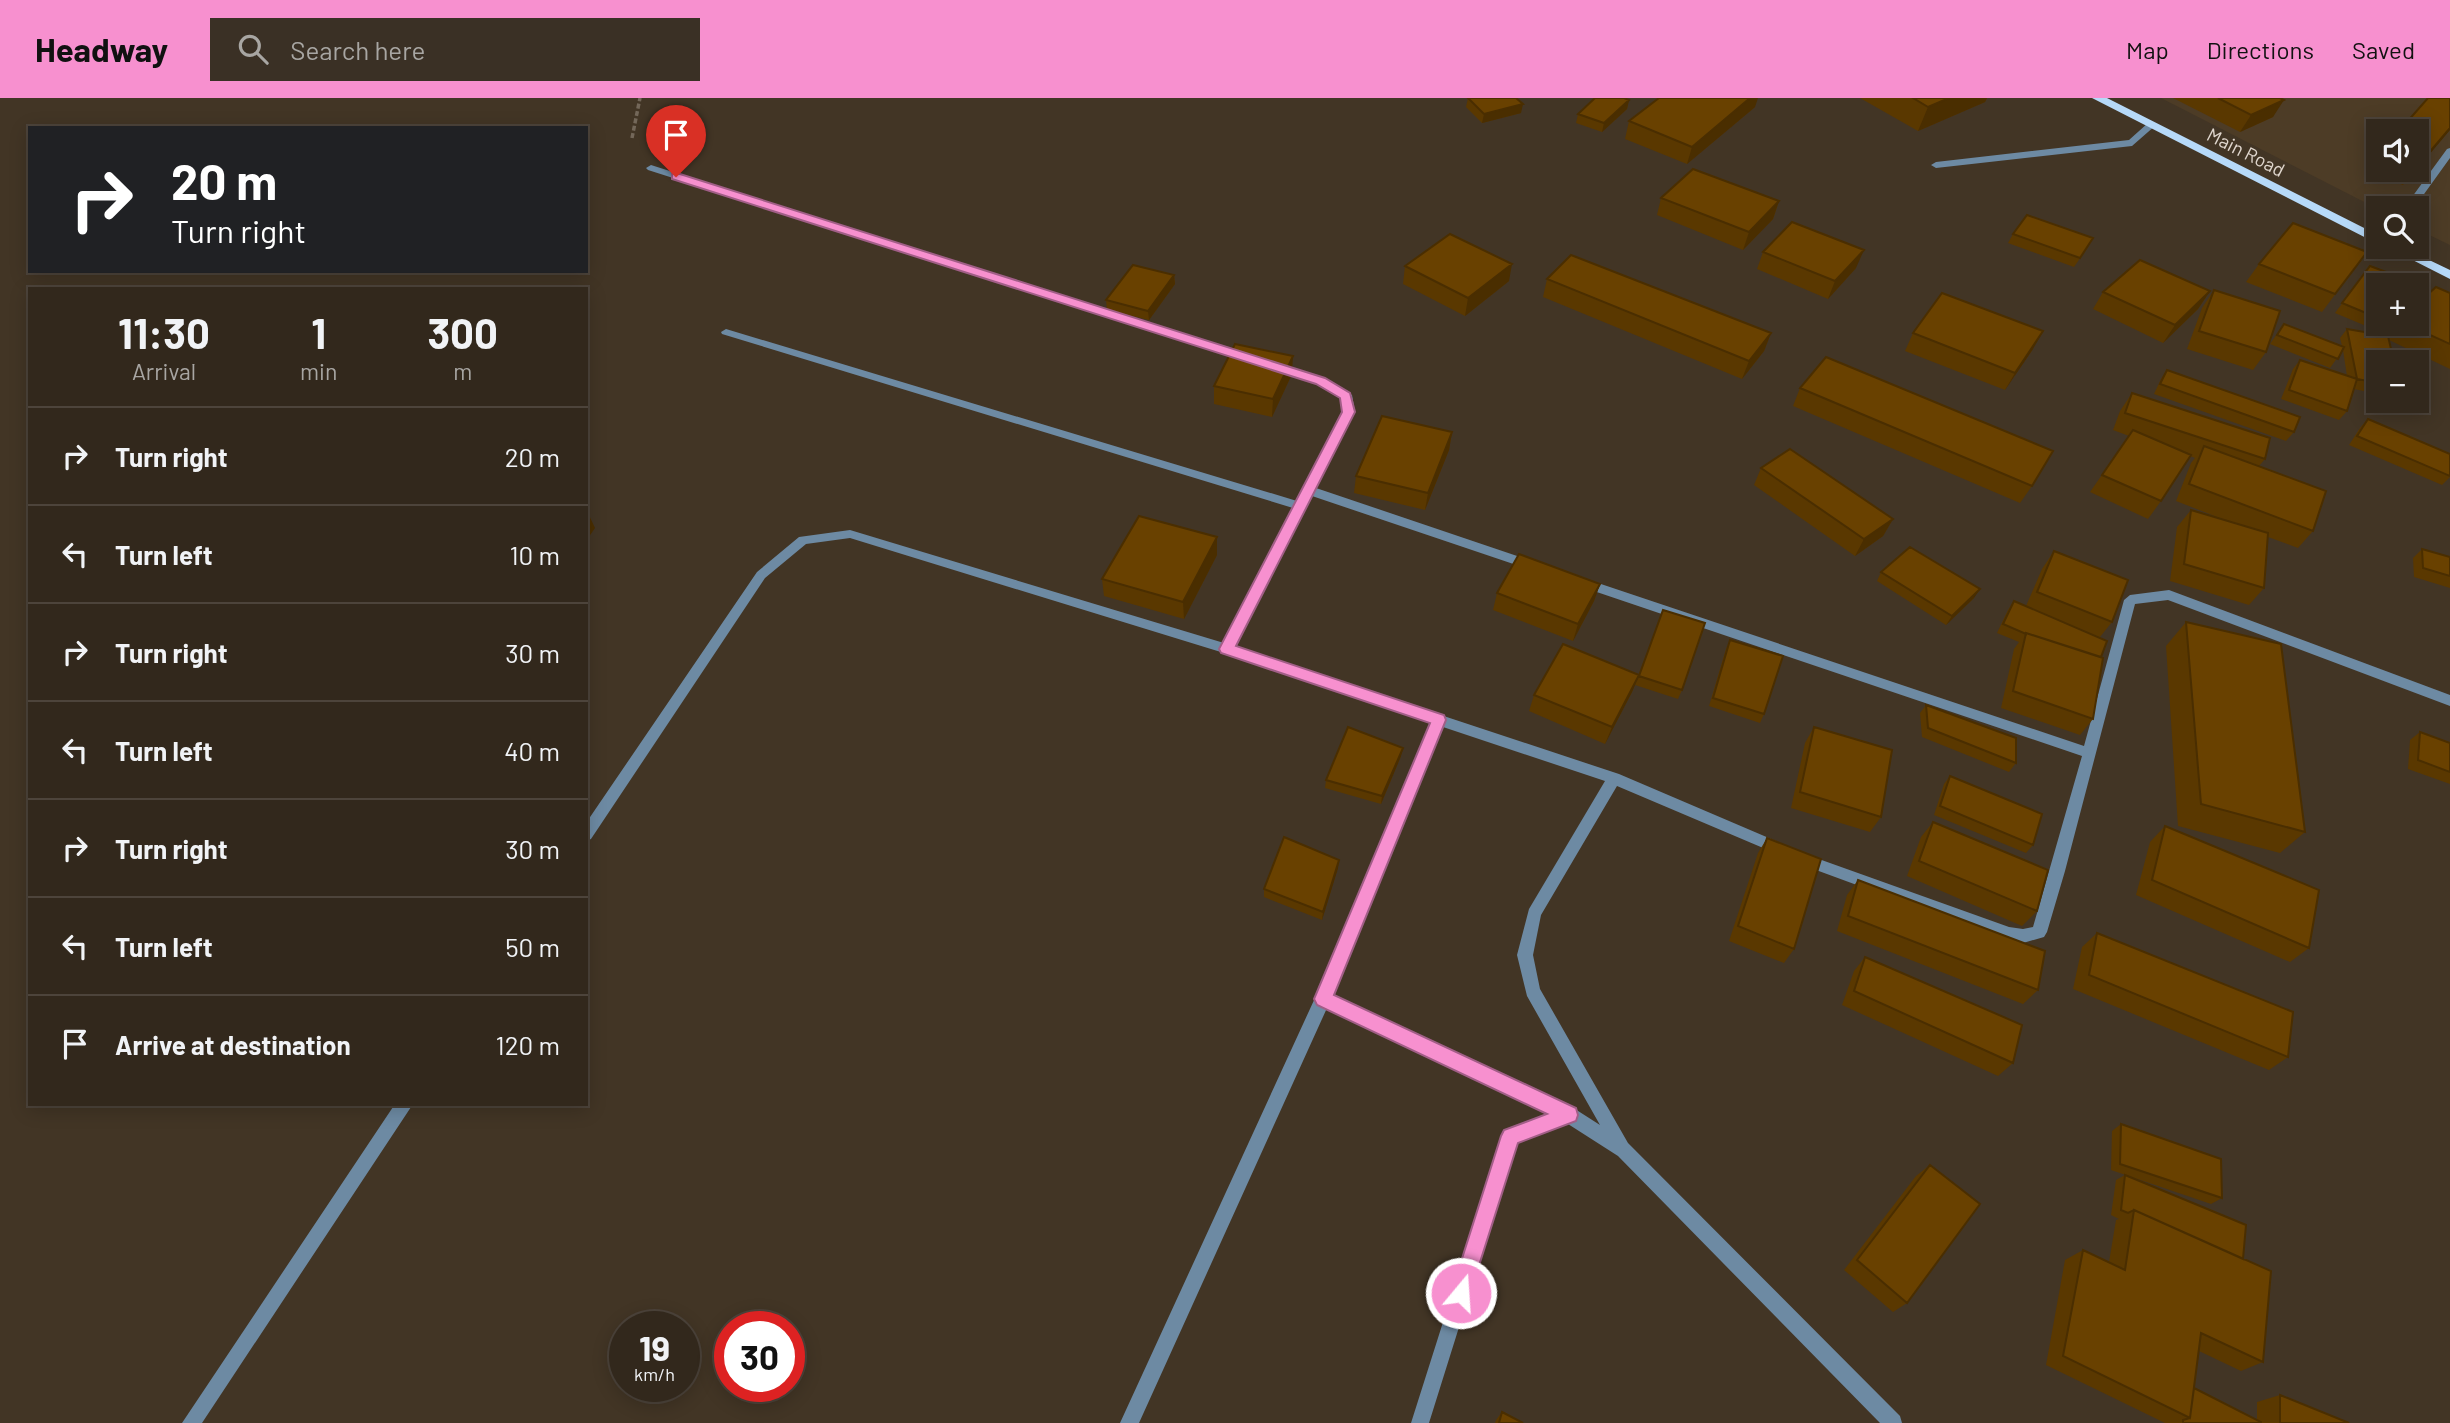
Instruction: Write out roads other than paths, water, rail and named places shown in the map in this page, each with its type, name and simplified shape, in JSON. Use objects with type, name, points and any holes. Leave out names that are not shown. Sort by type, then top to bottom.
[{"type":"main road","name":"Main Road","points":[[2098,98],[2366,234]]},
{"type":"main road","points":[[2417,259],[2450,275]]},
{"type":"street","points":[[1936,166],[2132,143],[2151,125]]},
{"type":"street","points":[[2418,196],[2450,151]]},
{"type":"street","points":[[651,168],[1255,360]]},
{"type":"street","points":[[726,332],[1300,506]]},
{"type":"street","points":[[1227,649],[1349,412],[1346,396],[1320,381],[1268,365]]},
{"type":"street","points":[[1308,490],[1546,570]]},
{"type":"street","points":[[588,832],[761,575],[803,540],[850,534],[1227,649],[1614,778],[1826,869],[2009,934],[2023,936],[2039,932],[2059,871],[2130,600],[2169,595],[2450,701]]},
{"type":"street","points":[[1573,579],[2089,753]]},
{"type":"street","points":[[1129,1423],[1323,999],[1439,720]]},
{"type":"street","points":[[1614,778],[1534,914],[1525,955],[1533,991],[1624,1150]]},
{"type":"street","points":[[1323,999],[1569,1115],[1624,1150],[1893,1423]]},
{"type":"street","points":[[191,1423],[404,1106]]},
{"type":"street","points":[[1420,1423],[1510,1136],[1569,1115]]}]
